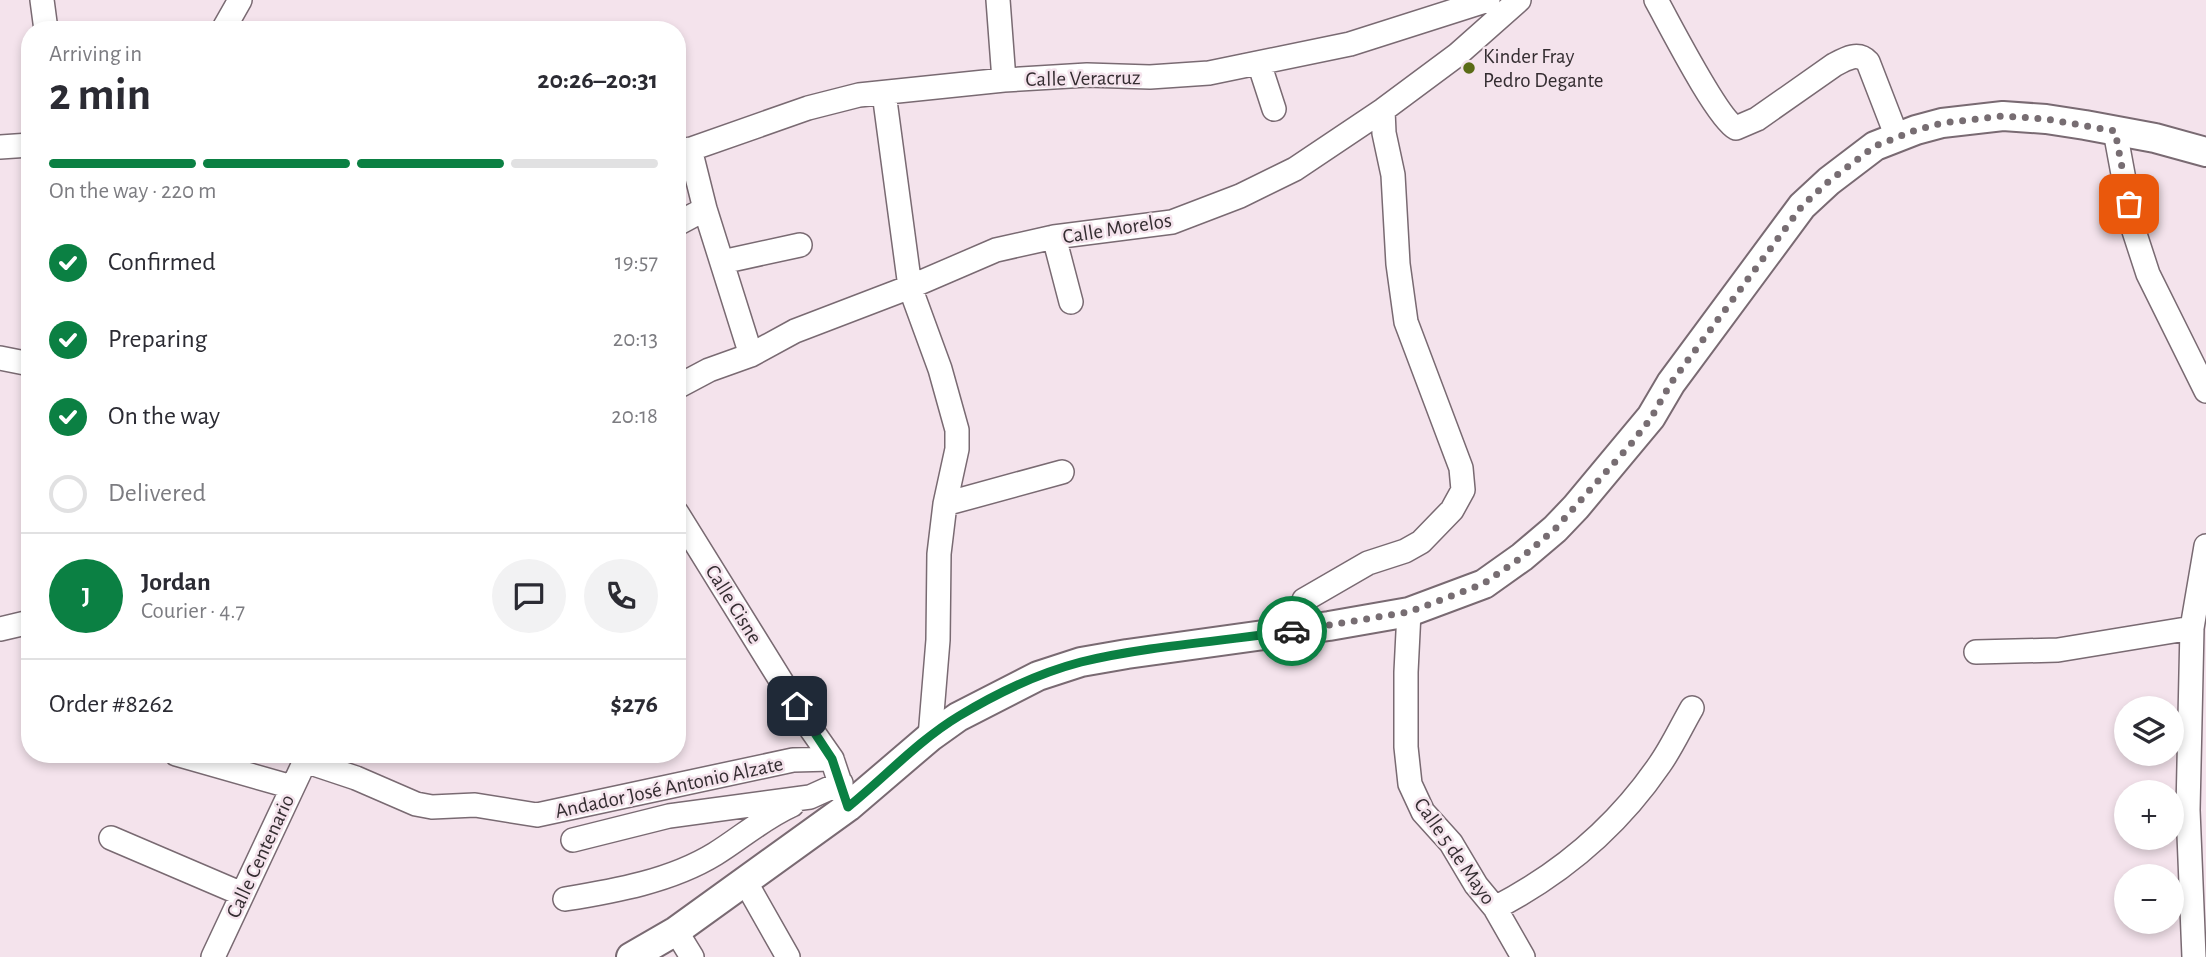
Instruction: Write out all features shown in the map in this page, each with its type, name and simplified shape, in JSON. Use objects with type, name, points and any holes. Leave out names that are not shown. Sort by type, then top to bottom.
[{"type":"main road","points":[[631,957],[676,931],[745,881],[844,795],[958,716],[1038,676],[1081,662],[1126,654],[1329,626],[1409,612],[1483,584],[1522,557],[1555,529],[1651,418],[1671,383],[1802,206],[1875,146],[1942,123],[2003,116],[2046,119],[2155,138],[2206,152]]},
{"type":"street","points":[[42,0],[45,21]]},
{"type":"street","points":[[228,21],[240,0]]},
{"type":"street","points":[[998,0],[1004,79]]},
{"type":"street","name":"Calle Veracruz","points":[[686,150],[808,108],[859,95],[1004,79],[1087,75],[1150,77],[1209,73],[1350,44],[1488,0]]},
{"type":"street","name":"Calle Morelos","points":[[686,382],[709,370],[751,355],[795,331],[910,287],[996,250],[1054,237],[1172,222],[1240,196],[1295,169],[1383,110],[1457,55],[1519,0]]},
{"type":"street","points":[[1656,0],[1717,107],[1736,128],[1757,119],[1834,65],[1858,56],[1868,62],[1897,137]]},
{"type":"street","points":[[1259,63],[1274,109]]},
{"type":"street","points":[[884,93],[910,287],[940,369],[957,430],[957,449],[945,504],[939,554],[938,640],[930,737]]},
{"type":"street","points":[[1304,600],[1367,563],[1405,551],[1422,542],[1452,510],[1463,490],[1461,468],[1406,322],[1398,264],[1393,175],[1384,133],[1383,110]]},
{"type":"street","points":[[2115,131],[2133,228],[2148,274],[2206,391]]},
{"type":"street","points":[[0,147],[21,146]]},
{"type":"street","points":[[686,157],[751,355]]},
{"type":"street","points":[[686,219],[705,209]]},
{"type":"street","points":[[1054,237],[1070,302]]},
{"type":"street","points":[[722,262],[800,245]]},
{"type":"street","points":[[0,358],[21,362]]},
{"type":"street","points":[[945,504],[1062,472]]},
{"type":"street","name":"Calle Cisne","points":[[686,531],[832,759],[844,795]]},
{"type":"street","points":[[2193,957],[2188,810],[2192,628],[2206,546]]},
{"type":"street","name":"Calle 5 de Mayo","points":[[1409,612],[1406,747],[1410,784],[1423,812],[1451,843],[1523,957]]},
{"type":"street","points":[[0,629],[21,624]]},
{"type":"street","points":[[1976,652],[2058,650],[2192,628]]},
{"type":"street","points":[[1494,908],[1533,888],[1566,865],[1609,825],[1660,764],[1692,708]]},
{"type":"street","name":"Andador José Antonio Alzate","points":[[318,763],[416,804],[432,807],[484,806],[537,815],[793,760],[832,759]]},
{"type":"street","points":[[208,763],[292,787]]},
{"type":"street","name":"Calle Centenario","points":[[213,957],[304,763]]},
{"type":"street","points":[[573,840],[669,816],[844,795]]},
{"type":"street","points":[[565,899],[611,891],[681,869],[713,855],[767,817],[810,797]]},
{"type":"street","points":[[111,838],[242,894]]},
{"type":"street","points":[[745,881],[788,957]]},
{"type":"street","points":[[676,931],[692,957]]},
{"type":"way so far","points":[[1292,631],[1409,612],[1483,584],[1522,557],[1555,529],[1631,444],[1651,418],[1671,383],[1802,206],[1829,181],[1875,146],[1942,123],[2003,116],[2046,119],[2115,131],[2129,204]]},
{"type":"place","name":"Kinder Fray Pedro Degante","points":[[1469,68]]},
{"type":"route","points":[[797,706],[832,759],[848,807],[958,716],[1038,676],[1081,662],[1126,654],[1292,631]]}]
